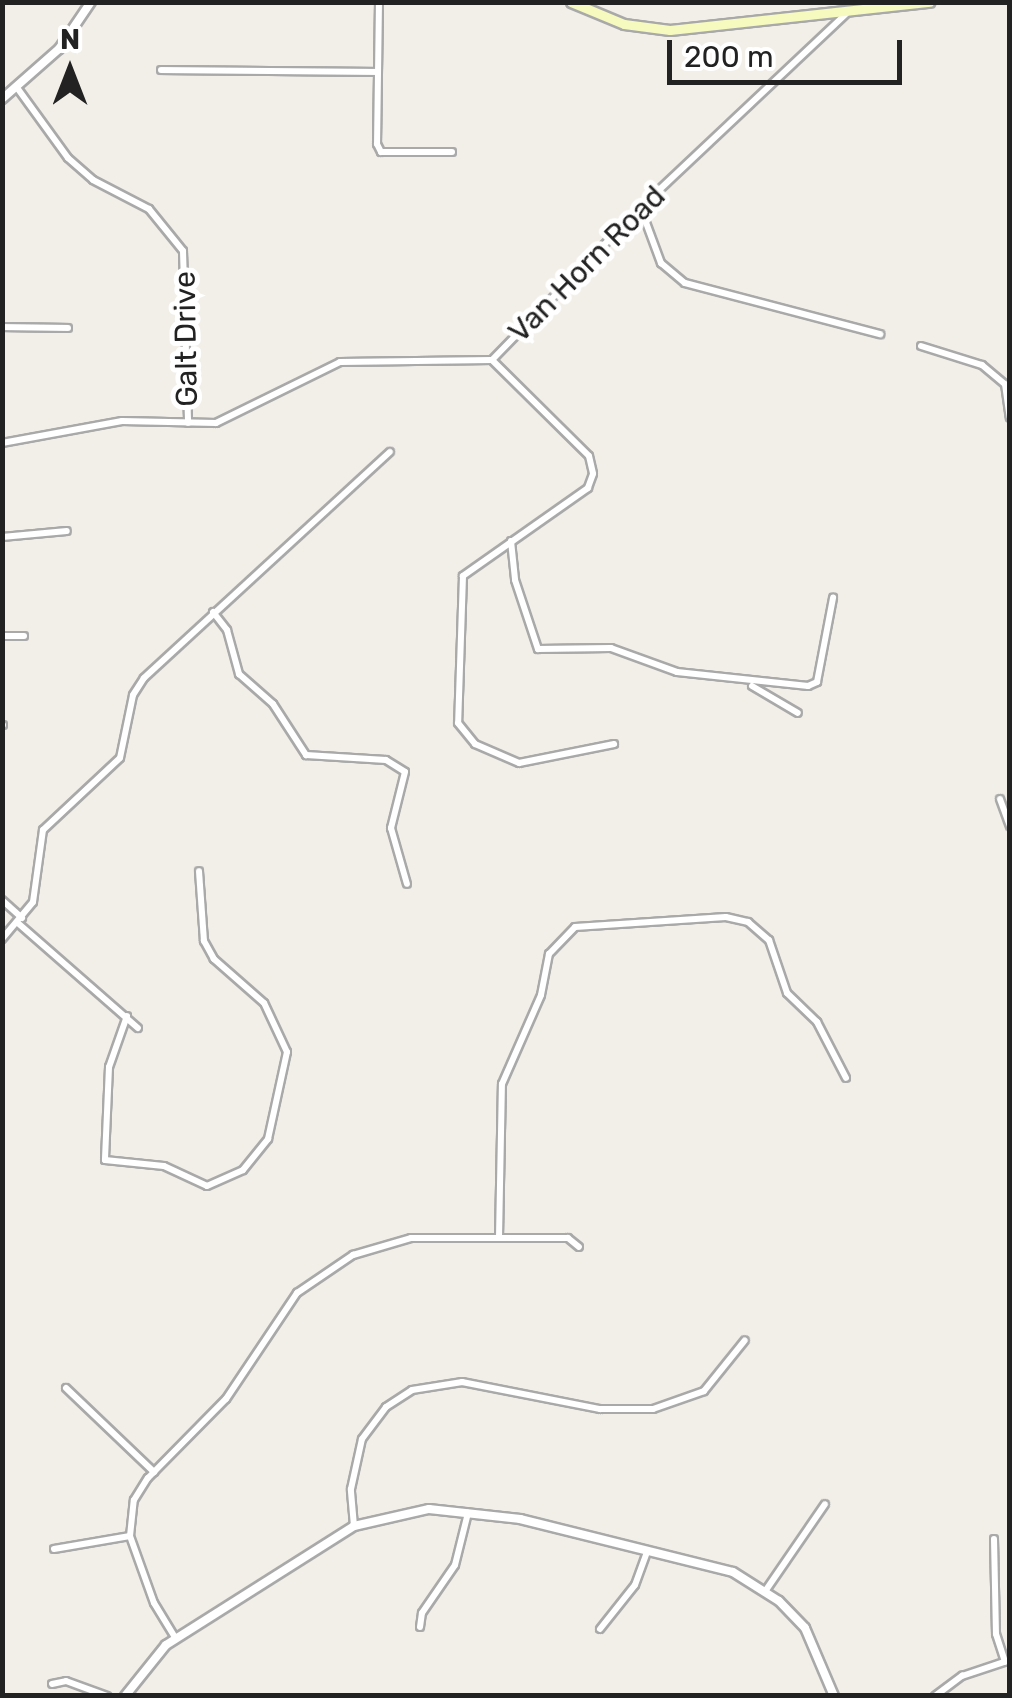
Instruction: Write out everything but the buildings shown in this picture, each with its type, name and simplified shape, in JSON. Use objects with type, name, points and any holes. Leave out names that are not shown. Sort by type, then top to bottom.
[{"type":"main road","points":[[571,2],[654,29],[806,19],[929,2]]},
{"type":"street","points":[[2,99],[18,90],[59,49],[91,2]]},
{"type":"street","points":[[380,2],[382,152],[452,152]]},
{"type":"street","points":[[805,2],[806,19]]},
{"type":"street","name":"Van Horn Road","points":[[614,744],[519,764],[463,735],[460,583],[588,488],[593,462],[527,388],[492,360],[640,208],[846,14]]},
{"type":"street","points":[[161,70],[378,72]]},
{"type":"street","name":"Galt Drive","points":[[18,90],[68,158],[92,180],[149,209],[183,251],[188,423]]},
{"type":"street","points":[[640,208],[646,238],[660,263],[685,283],[880,334]]},
{"type":"street","points":[[2,328],[68,328]]},
{"type":"street","points":[[921,346],[982,364],[1005,384],[1010,418]]},
{"type":"street","points":[[2,443],[91,424],[237,418],[340,362],[492,360]]},
{"type":"street","points":[[2,939],[20,921],[40,880],[43,830],[120,758],[138,686],[213,612],[390,452]]},
{"type":"street","points":[[2,537],[67,531]]},
{"type":"street","points":[[512,541],[515,580],[538,649],[611,648],[676,672],[746,683],[817,682],[833,598]]},
{"type":"street","points":[[213,612],[227,630],[240,674],[273,704],[306,754],[386,760],[405,772],[392,828],[407,884]]},
{"type":"street","points":[[2,636],[24,636]]},
{"type":"street","points":[[746,683],[798,713]]},
{"type":"street","points":[[1000,799],[1010,826]]},
{"type":"street","points":[[127,1016],[109,1066],[105,1160],[164,1166],[207,1186],[243,1170],[268,1138],[286,1052],[264,1004],[214,959],[204,942],[199,871]]},
{"type":"street","points":[[2,900],[138,1028]]},
{"type":"street","points":[[499,1238],[502,1084],[541,995],[550,954],[575,927],[726,917],[748,922],[770,940],[787,992],[817,1022],[846,1078]]},
{"type":"street","points":[[176,1638],[154,1603],[130,1536],[134,1500],[154,1472],[226,1399],[297,1293],[329,1268],[396,1240],[568,1238],[579,1248]]},
{"type":"street","points":[[354,1526],[350,1488],[362,1439],[378,1414],[412,1390],[462,1382],[600,1410],[653,1409],[704,1391],[746,1340]]},
{"type":"street","points":[[66,1388],[154,1472]]},
{"type":"street","points":[[766,1590],[826,1504]]},
{"type":"street","points":[[124,1696],[147,1661],[176,1638],[354,1526],[415,1510],[468,1513],[720,1567],[766,1590],[812,1638],[834,1696]]},
{"type":"street","points":[[420,1626],[422,1613],[455,1565],[468,1513]]},
{"type":"street","points":[[54,1549],[130,1536]]},
{"type":"street","points":[[935,1696],[962,1676],[1007,1661],[996,1634],[994,1539]]},
{"type":"street","points":[[600,1629],[635,1585],[648,1550]]},
{"type":"street","points":[[52,1684],[66,1681],[108,1696]]}]
